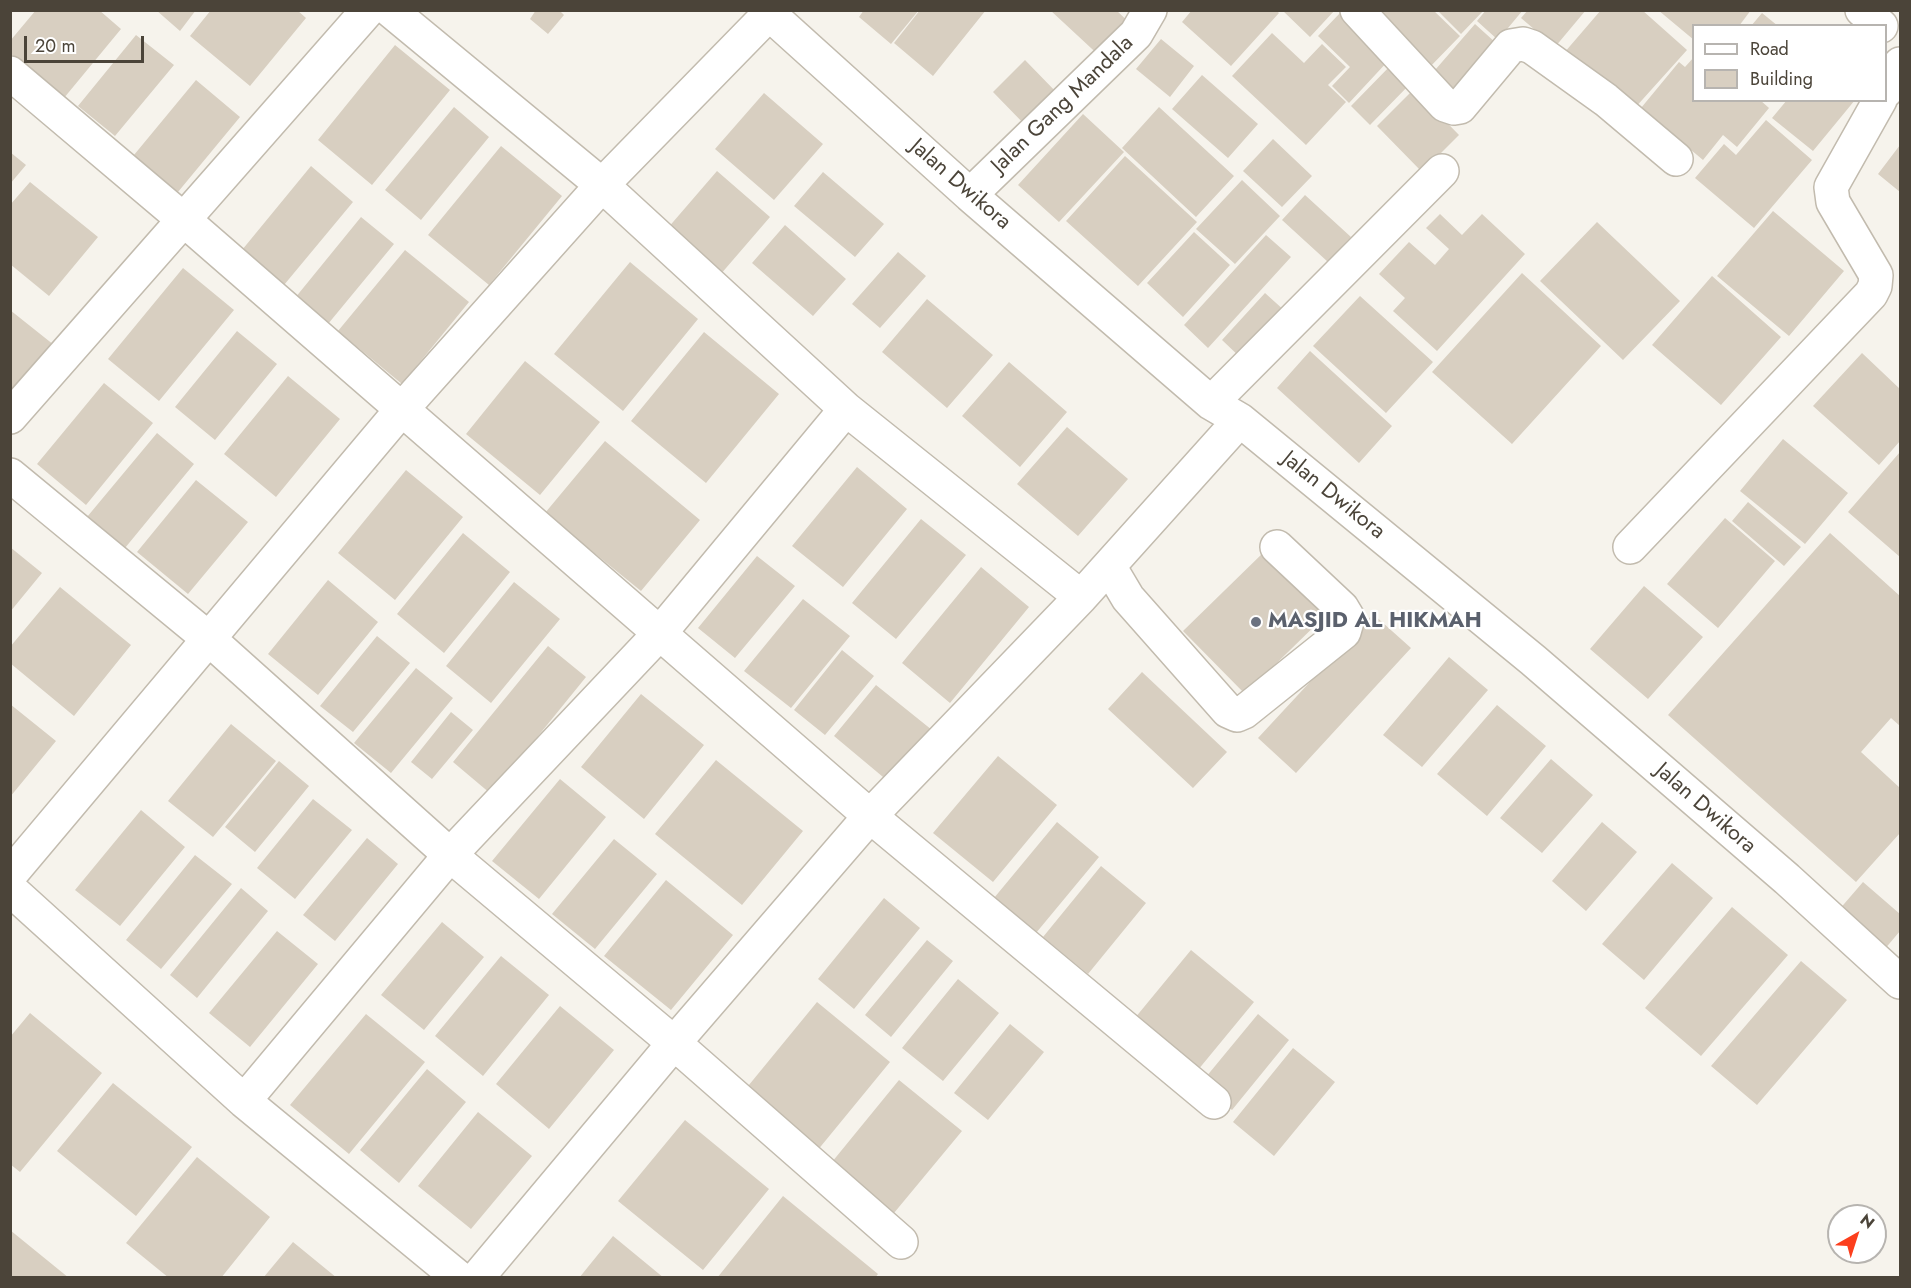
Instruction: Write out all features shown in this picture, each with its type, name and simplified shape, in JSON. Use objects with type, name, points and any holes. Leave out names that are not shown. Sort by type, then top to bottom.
[{"type":"street","points":[[10,417],[368,10]]},
{"type":"street","points":[[390,10],[602,185],[846,409],[1081,597]]},
{"type":"street","name":"Jalan Gang Mandala","points":[[970,195],[1136,34],[1150,10]]},
{"type":"street","points":[[1357,10],[1445,105],[1460,107],[1511,46],[1523,44],[1532,47],[1606,100],[1676,159]]},
{"type":"street","points":[[1862,10],[1879,24]]},
{"type":"street","points":[[10,875],[402,409],[602,185],[767,12]]},
{"type":"street","name":"Jalan Dwikora","points":[[767,12],[970,195],[1211,403],[1240,420],[1533,660],[1786,879],[1900,982]]},
{"type":"street","points":[[1887,30],[1900,41]]},
{"type":"street","points":[[1887,89],[1900,64]]},
{"type":"street","points":[[10,73],[184,220],[870,816],[1214,1102]]},
{"type":"street","points":[[1630,547],[1871,294],[1876,276],[1833,202],[1831,187],[1879,102]]},
{"type":"street","points":[[1211,403],[1442,171]]},
{"type":"street","points":[[244,1101],[450,855],[660,633],[846,409]]},
{"type":"street","points":[[477,1278],[674,1043],[870,816],[1081,597],[1240,420]]},
{"type":"street","points":[[10,475],[209,639],[450,855],[674,1043],[901,1242]]},
{"type":"street","points":[[1109,566],[1128,598],[1228,711],[1237,715],[1244,712],[1344,632],[1348,618],[1342,608],[1277,547]]},
{"type":"street","points":[[10,889],[244,1101],[459,1278]]},
{"type":"building","points":[[36,10],[99,10],[121,29],[64,98],[10,53],[10,41]]},
{"type":"building","points":[[156,10],[196,10],[180,31]]},
{"type":"building","points":[[211,10],[297,10],[306,18],[250,86],[190,36]]},
{"type":"building","points":[[536,10],[559,10],[564,15],[548,34],[530,19]]},
{"type":"building","points":[[864,10],[919,10],[891,44],[859,17]]},
{"type":"building","points":[[920,10],[986,10],[933,76],[894,43]]},
{"type":"building","points":[[1050,10],[1116,10],[1135,28],[1105,61]]},
{"type":"building","points":[[1192,10],[1276,10],[1279,13],[1231,66],[1182,22]]},
{"type":"building","points":[[1282,10],[1335,10],[1310,37]]},
{"type":"building","points":[[1365,10],[1433,10],[1460,36],[1427,70]]},
{"type":"building","points":[[1437,10],[1484,10],[1461,34]]},
{"type":"building","points":[[1486,10],[1523,10],[1498,40],[1477,21]]},
{"type":"building","points":[[1528,10],[1586,10],[1555,47],[1521,18]]},
{"type":"building","points":[[1601,10],[1642,10],[1687,50],[1634,109],[1558,60]]},
{"type":"building","points":[[1658,10],[1751,10],[1740,24],[1692,24],[1692,38]]},
{"type":"building","points":[[1340,13],[1389,60],[1349,103],[1332,86],[1350,67],[1318,36]]},
{"type":"building","points":[[1762,13],[1776,24],[1753,24]]},
{"type":"building","points":[[1475,24],[1496,43],[1451,95],[1429,77]]},
{"type":"building","points":[[1272,33],[1304,63],[1322,44],[1346,67],[1328,85],[1346,102],[1306,145],[1232,76]]},
{"type":"building","points":[[136,35],[174,65],[115,136],[78,106]]},
{"type":"building","points":[[1161,39],[1194,66],[1170,97],[1136,69]]},
{"type":"building","points":[[395,45],[450,90],[372,185],[318,140]]},
{"type":"building","points":[[1692,59],[1692,102],[1762,102],[1769,108],[1737,147],[1723,135],[1703,160],[1641,108],[1679,62],[1685,67]]},
{"type":"building","points":[[1025,60],[1059,95],[1027,127],[993,92]]},
{"type":"building","points":[[1393,63],[1412,82],[1370,125],[1351,106]]},
{"type":"building","points":[[1202,75],[1258,124],[1228,158],[1172,109]]},
{"type":"building","points":[[196,80],[240,117],[173,198],[129,161]]},
{"type":"building","points":[[1414,89],[1459,135],[1422,172],[1377,126]]},
{"type":"building","points":[[764,93],[823,144],[774,200],[715,149]]},
{"type":"building","points":[[1785,102],[1853,102],[1813,151],[1772,118]]},
{"type":"building","points":[[454,107],[489,137],[421,220],[385,190]]},
{"type":"building","points":[[1159,107],[1234,176],[1196,217],[1122,148]]},
{"type":"building","points":[[1083,114],[1124,152],[1059,222],[1018,185]]},
{"type":"building","points":[[1766,120],[1812,160],[1754,228],[1695,178],[1724,144],[1736,155]]},
{"type":"building","points":[[1273,139],[1312,176],[1282,207],[1243,171]]},
{"type":"building","points":[[1900,145],[1900,192],[1878,174]]},
{"type":"building","points":[[501,146],[562,196],[489,285],[428,235]]},
{"type":"building","points":[[10,152],[26,165],[10,184]]},
{"type":"building","points":[[1125,156],[1197,222],[1138,286],[1066,221]]},
{"type":"building","points":[[311,166],[353,202],[284,285],[242,250]]},
{"type":"building","points":[[717,171],[770,217],[720,275],[667,229]]},
{"type":"building","points":[[823,172],[884,224],[855,257],[794,206]]},
{"type":"building","points":[[1242,180],[1280,216],[1235,264],[1196,229]]},
{"type":"building","points":[[30,182],[98,237],[49,296],[10,264],[10,205]]},
{"type":"building","points":[[1305,195],[1351,237],[1328,262],[1282,220]]},
{"type":"building","points":[[1773,211],[1844,271],[1789,336],[1717,276]]},
{"type":"building","points":[[1440,214],[1462,235],[1482,214],[1525,254],[1437,351],[1393,311],[1405,298],[1379,274],[1409,242],[1435,265],[1449,249],[1426,228]]},
{"type":"building","points":[[361,217],[394,244],[328,324],[295,298]]},
{"type":"building","points":[[1597,222],[1680,301],[1623,360],[1540,281]]},
{"type":"building","points":[[785,225],[846,279],[813,316],[752,263]]},
{"type":"building","points":[[1194,232],[1230,265],[1183,317],[1147,283]]},
{"type":"building","points":[[1266,235],[1291,257],[1208,348],[1184,325]]},
{"type":"building","points":[[405,250],[469,302],[402,384],[338,331]]},
{"type":"building","points":[[898,252],[926,276],[880,328],[852,304]]},
{"type":"building","points":[[630,262],[698,319],[623,411],[554,354]]},
{"type":"building","points":[[183,268],[234,310],[159,401],[108,359]]},
{"type":"building","points":[[1522,273],[1601,346],[1512,444],[1432,372]]},
{"type":"building","points":[[1712,276],[1781,337],[1721,405],[1652,345]]},
{"type":"building","points":[[1265,293],[1286,312],[1242,359],[1222,340]]},
{"type":"building","points":[[1360,296],[1433,362],[1386,413],[1313,346]]},
{"type":"building","points":[[927,299],[993,355],[947,408],[882,352]]},
{"type":"building","points":[[10,310],[54,345],[10,398]]},
{"type":"building","points":[[237,331],[277,364],[215,440],[175,407]]},
{"type":"building","points":[[704,332],[779,394],[706,483],[631,421]]},
{"type":"building","points":[[1310,351],[1392,426],[1359,463],[1277,388]]},
{"type":"building","points":[[1862,353],[1900,389],[1900,441],[1879,465],[1813,406]]},
{"type":"building","points":[[525,361],[600,422],[540,495],[466,434]]},
{"type":"building","points":[[1009,362],[1067,412],[1020,467],[962,416]]},
{"type":"building","points":[[288,376],[340,419],[276,497],[224,454]]},
{"type":"building","points":[[104,383],[153,423],[86,505],[37,464]]},
{"type":"building","points":[[1067,427],[1128,479],[1078,536],[1017,484]]},
{"type":"building","points":[[157,433],[194,464],[125,548],[87,517]]},
{"type":"building","points":[[1783,439],[1848,493],[1805,544],[1740,491]]},
{"type":"building","points":[[605,441],[700,520],[641,591],[545,513]]},
{"type":"building","points":[[1900,452],[1900,557],[1848,512]]},
{"type":"building","points":[[857,467],[907,509],[843,587],[792,546]]},
{"type":"building","points":[[406,470],[463,517],[395,600],[338,553]]},
{"type":"building","points":[[196,480],[248,522],[188,594],[137,552]]},
{"type":"building","points":[[1748,502],[1801,547],[1784,566],[1732,521]]},
{"type":"building","points":[[1725,518],[1775,561],[1718,628],[1667,584]]},
{"type":"building","points":[[921,519],[966,555],[896,639],[852,603]]},
{"type":"building","points":[[463,533],[510,572],[444,653],[397,614]]},
{"type":"building","points":[[1830,533],[1900,596],[1900,726],[1891,718],[1861,752],[1900,788],[1900,833],[1856,882],[1668,715]]},
{"type":"building","points":[[10,547],[42,573],[10,612]]},
{"type":"building","name":"MASJID AL HIKMAH","points":[[1266,550],[1328,613],[1245,694],[1183,631]]},
{"type":"building","points":[[757,556],[795,586],[735,658],[698,628]]},
{"type":"building","points":[[981,567],[1029,607],[950,703],[902,663]]},
{"type":"building","points":[[328,580],[378,622],[318,695],[268,654]]},
{"type":"building","points":[[514,582],[560,619],[491,703],[446,666]]},
{"type":"building","points":[[1644,586],[1703,637],[1648,699],[1590,649]]},
{"type":"building","points":[[60,587],[131,645],[74,716],[10,663],[10,647]]},
{"type":"building","points":[[803,599],[850,636],[791,708],[744,671]]},
{"type":"building","points":[[1373,614],[1411,648],[1296,773],[1258,738]]},
{"type":"building","points":[[377,636],[410,663],[353,732],[320,706]]},
{"type":"building","points":[[548,646],[586,677],[491,794],[453,762]]},
{"type":"building","points":[[842,650],[874,676],[825,735],[794,710]]},
{"type":"building","points":[[1449,657],[1488,690],[1422,767],[1383,735]]},
{"type":"building","points":[[416,668],[453,698],[391,773],[354,743]]},
{"type":"building","points":[[1142,672],[1227,752],[1193,788],[1108,709]]},
{"type":"building","points":[[876,685],[932,730],[889,782],[834,736]]},
{"type":"building","points":[[641,694],[704,745],[644,819],[581,767]]},
{"type":"building","points":[[10,704],[56,741],[10,797]]},
{"type":"building","points":[[1497,705],[1546,746],[1487,816],[1437,774]]},
{"type":"building","points":[[451,712],[473,730],[432,779],[411,762]]},
{"type":"building","points":[[231,724],[276,761],[213,837],[168,801]]},
{"type":"building","points":[[998,756],[1057,805],[993,882],[933,833]]},
{"type":"building","points":[[1551,759],[1593,795],[1542,853],[1500,818]]},
{"type":"building","points":[[716,760],[803,831],[742,905],[655,834]]},
{"type":"building","points":[[279,761],[309,786],[255,852],[225,827]]},
{"type":"building","points":[[560,779],[606,817],[539,899],[492,861]]},
{"type":"building","points":[[313,799],[352,830],[295,899],[257,868]]},
{"type":"building","points":[[141,810],[185,847],[120,926],[75,890]]},
{"type":"building","points":[[1057,822],[1099,857],[1036,933],[994,898]]},
{"type":"building","points":[[1602,822],[1637,852],[1586,911],[1552,881]]},
{"type":"building","points":[[367,838],[398,864],[335,941],[303,915]]},
{"type":"building","points":[[614,839],[657,874],[595,949],[552,914]]},
{"type":"building","points":[[195,855],[232,884],[161,969],[126,940]]},
{"type":"building","points":[[1672,863],[1713,898],[1644,980],[1602,944]]},
{"type":"building","points":[[1101,866],[1146,903],[1088,974],[1043,937]]},
{"type":"building","points":[[666,880],[733,935],[671,1010],[604,956]]},
{"type":"building","points":[[1863,882],[1900,914],[1900,931],[1884,950],[1838,911]]},
{"type":"building","points":[[241,888],[268,911],[197,998],[170,975]]},
{"type":"building","points":[[884,898],[920,928],[854,1009],[818,979]]},
{"type":"building","points":[[1732,907],[1788,955],[1701,1056],[1645,1008]]},
{"type":"building","points":[[442,922],[484,957],[424,1030],[381,995]]},
{"type":"building","points":[[277,931],[318,964],[250,1047],[209,1013]]},
{"type":"building","points":[[927,940],[953,961],[891,1037],[865,1015]]},
{"type":"building","points":[[1191,950],[1254,1002],[1193,1076],[1130,1024]]},
{"type":"building","points":[[501,956],[549,995],[483,1076],[435,1036]]},
{"type":"building","points":[[1801,961],[1847,1000],[1757,1105],[1711,1066]]},
{"type":"building","points":[[958,979],[999,1013],[943,1081],[902,1048]]},
{"type":"building","points":[[817,1002],[890,1062],[817,1151],[744,1091]]},
{"type":"building","points":[[560,1006],[614,1050],[549,1129],[496,1084]]},
{"type":"building","points":[[30,1013],[102,1073],[20,1172],[10,1164],[10,1037]]},
{"type":"building","points":[[366,1014],[425,1062],[349,1154],[290,1105]]},
{"type":"building","points":[[1258,1014],[1289,1040],[1232,1110],[1201,1083]]},
{"type":"building","points":[[1010,1024],[1044,1052],[988,1120],[954,1093]]},
{"type":"building","points":[[1293,1048],[1335,1082],[1274,1156],[1233,1122]]},
{"type":"building","points":[[427,1069],[466,1102],[399,1183],[360,1150]]},
{"type":"building","points":[[899,1080],[962,1131],[894,1213],[832,1162]]},
{"type":"building","points":[[113,1083],[192,1147],[136,1216],[57,1151]]},
{"type":"building","points":[[478,1112],[532,1156],[471,1229],[418,1186]]},
{"type":"building","points":[[685,1120],[769,1189],[703,1270],[618,1201]]},
{"type":"building","points":[[197,1157],[270,1217],[221,1278],[169,1278],[126,1243]]},
{"type":"building","points":[[783,1196],[878,1274],[875,1278],[717,1278]]},
{"type":"building","points":[[10,1230],[69,1278],[10,1278]]},
{"type":"building","points":[[613,1236],[664,1278],[579,1278]]},
{"type":"building","points":[[293,1242],[337,1278],[263,1278]]},
{"type":"place","name":"MASJID AL HIKMAH","points":[[1256,622]]}]
